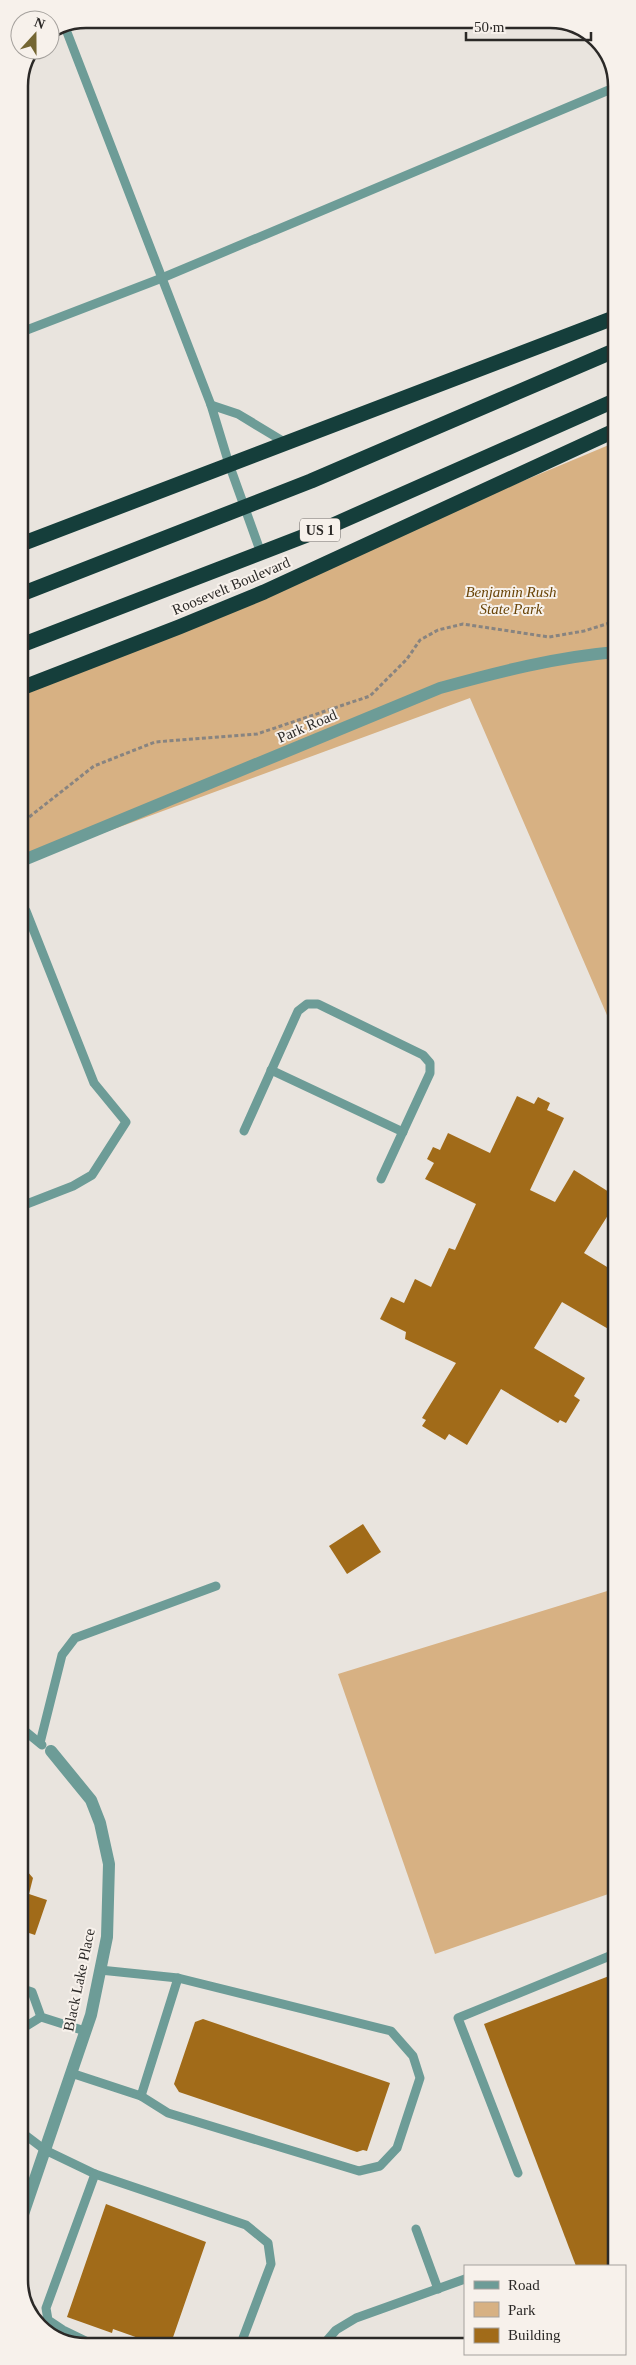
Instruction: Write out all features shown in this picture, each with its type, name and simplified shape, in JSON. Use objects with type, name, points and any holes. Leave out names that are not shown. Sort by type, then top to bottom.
[{"type":"highway","points":[[28,542],[608,320]]},
{"type":"highway","points":[[28,591],[395,446],[608,353]]},
{"type":"highway","name":"Roosevelt Boulevard","points":[[28,643],[342,521],[608,404]]},
{"type":"highway","name":"Roosevelt Boulevard","points":[[28,686],[180,627],[264,592],[608,434]]},
{"type":"street","name":"Park Road","points":[[28,858],[440,688],[500,671],[608,653]]},
{"type":"street","name":"Black Lake Place","points":[[28,2200],[85,2031],[107,1937],[109,1864],[100,1823],[91,1800],[50,1751]]},
{"type":"lane","points":[[67,31],[211,405],[229,464],[261,553]]},
{"type":"lane","points":[[28,330],[162,278],[608,90]]},
{"type":"lane","points":[[211,405],[238,414],[286,443]]},
{"type":"lane","points":[[28,916],[94,1083],[126,1122],[92,1175],[73,1186],[28,1204]]},
{"type":"lane","points":[[244,1131],[298,1011],[307,1004],[318,1004],[423,1056],[430,1063],[430,1073],[381,1179]]},
{"type":"lane","points":[[271,1070],[403,1132]]},
{"type":"lane","points":[[40,1742],[62,1655],[75,1638],[216,1586]]},
{"type":"lane","points":[[28,1734],[50,1751]]},
{"type":"lane","points":[[518,2173],[458,2018],[608,1957]]},
{"type":"lane","points":[[71,2073],[140,2096],[168,2114],[359,2171],[380,2166],[397,2148],[420,2078],[413,2056],[391,2031],[178,1978],[100,1970]]},
{"type":"lane","points":[[140,2096],[178,1978]]},
{"type":"lane","points":[[28,1991],[32,1992],[41,2018]]},
{"type":"lane","points":[[28,2025],[41,2018],[85,2031]]},
{"type":"lane","points":[[28,2137],[45,2150],[96,2174],[246,2224],[268,2243],[271,2264],[243,2337]]},
{"type":"lane","points":[[76,2336],[48,2320],[46,2308],[96,2174]]},
{"type":"lane","points":[[416,2229],[438,2289]]},
{"type":"lane","points":[[330,2338],[336,2330],[356,2318],[464,2279]]},
{"type":"path","points":[[28,818],[94,766],[155,742],[257,734],[370,696],[407,659],[420,640],[438,630],[463,624],[549,637],[584,631],[608,624]]},
{"type":"green space","name":"Benjamin Rush State Park","points":[[608,445],[608,1017],[470,698],[28,861],[28,688]]},
{"type":"green space","points":[[608,1591],[608,1894],[435,1954],[338,1674]]},
{"type":"building","points":[[517,1096],[534,1104],[538,1097],[550,1103],[547,1110],[564,1118],[530,1190],[555,1202],[574,1170],[608,1191],[608,1215],[584,1253],[608,1268],[608,1329],[562,1302],[534,1348],[585,1378],[574,1396],[580,1400],[566,1423],[560,1420],[558,1423],[501,1389],[467,1445],[449,1434],[445,1440],[422,1426],[426,1420],[422,1418],[456,1363],[405,1339],[406,1332],[380,1319],[391,1297],[404,1303],[415,1279],[431,1287],[449,1248],[455,1250],[476,1204],[425,1179],[434,1163],[427,1159],[433,1147],[440,1150],[448,1133],[490,1153]]},
{"type":"building","points":[[363,1524],[381,1552],[347,1574],[329,1546]]},
{"type":"building","points":[[28,1872],[33,1878],[29,1894],[47,1900],[35,1935],[28,1933]]},
{"type":"building","points":[[608,1976],[608,2265],[576,2265],[484,2024]]},
{"type":"building","points":[[203,2019],[390,2083],[367,2151],[357,2152],[179,2092],[174,2084],[195,2022]]},
{"type":"building","points":[[106,2204],[206,2242],[173,2337],[136,2337],[113,2329],[112,2333],[67,2317]]}]
